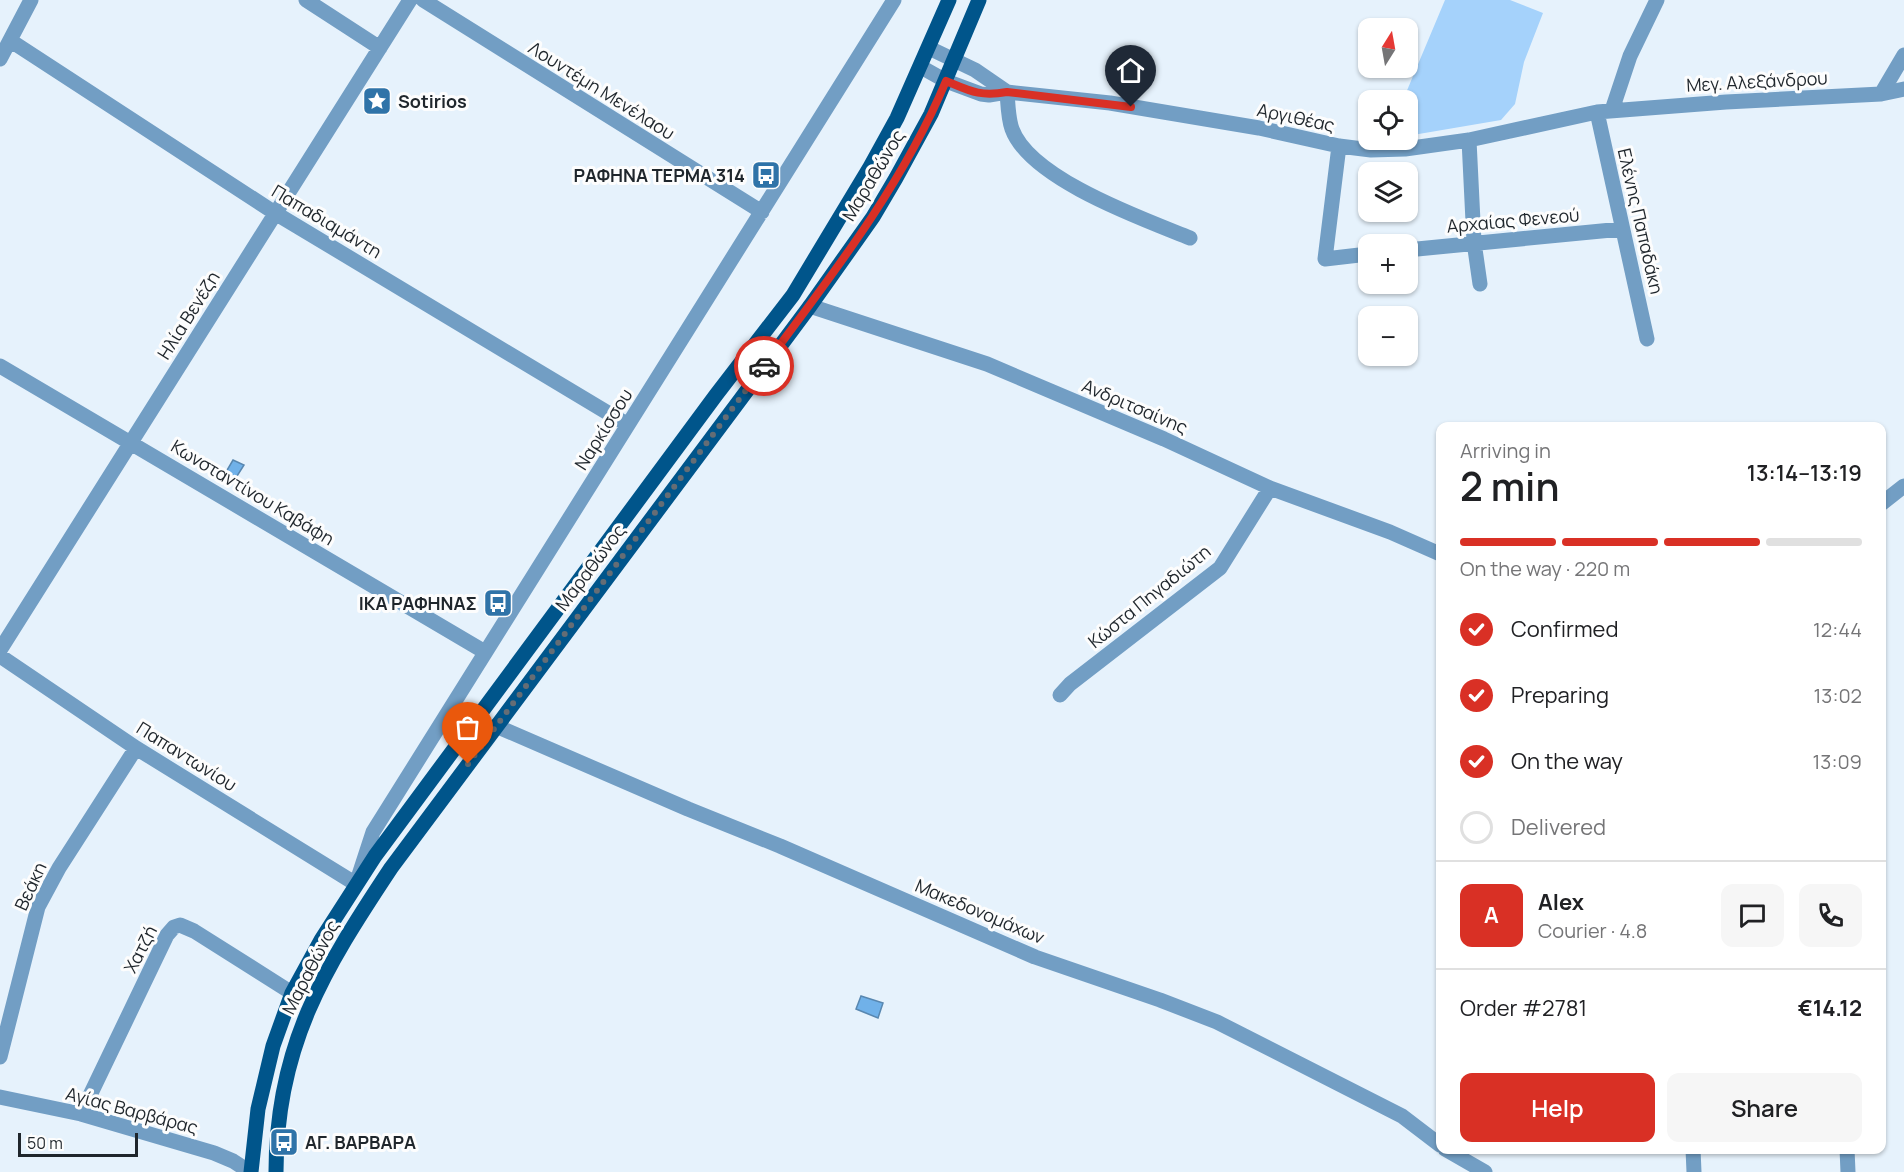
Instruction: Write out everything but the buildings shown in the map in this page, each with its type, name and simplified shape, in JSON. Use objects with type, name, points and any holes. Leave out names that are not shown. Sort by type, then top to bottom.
[{"type":"main road","name":"Μαραθώνος","points":[[250,1172],[254,1133],[273,1046],[292,993],[321,940],[356,884],[660,470],[793,295],[897,118],[949,0]]},
{"type":"main road","name":"Μαραθώνος","points":[[276,1172],[283,1088],[293,1051],[311,1002],[354,924],[391,868],[810,306],[873,217],[931,114],[979,0]]},
{"type":"street","points":[[0,59],[31,0]]},
{"type":"street","points":[[306,0],[380,48]]},
{"type":"street","name":"Ηλία Βενέζη","points":[[0,650],[410,0]]},
{"type":"street","name":"Λουντέμη Μενέλαου","points":[[423,0],[762,212]]},
{"type":"street","name":"Ναρκίσσου","points":[[356,884],[373,832],[894,0]]},
{"type":"street","points":[[1604,111],[1658,0]]},
{"type":"street","name":"Παπαδιαμάντη","points":[[11,41],[274,213],[628,425]]},
{"type":"street","points":[[928,48],[975,70],[1007,92],[1012,129],[1030,156],[1056,175],[1119,210],[1190,238]]},
{"type":"street","points":[[1881,94],[1904,55]]},
{"type":"street","name":"Αργιθέας","points":[[921,67],[946,81],[981,94],[1007,92],[1110,104],[1259,128],[1339,146],[1382,150],[1469,140],[1604,111]]},
{"type":"street","name":"Μεγ. Αλεξάνδρου","points":[[1604,111],[1881,94],[1904,89]]},
{"type":"street","name":"Ελένης Παπαδάκη","points":[[1604,111],[1623,230],[1647,339]]},
{"type":"street","points":[[1469,140],[1474,242],[1480,284]]},
{"type":"street","points":[[1339,146],[1328,219],[1325,259],[1358,255]]},
{"type":"street","name":"Αρχαίας Φενεού","points":[[1418,249],[1623,230]]},
{"type":"street","name":"Ανδριτσαίνης","points":[[810,306],[987,364],[1153,434],[1270,488],[1390,532],[1436,552]]},
{"type":"street","name":"Κωνσταντίνου Καβάφη","points":[[0,366],[485,652]]},
{"type":"street","points":[[1886,500],[1904,486]]},
{"type":"street","name":"Κώστα Πηγαδιώτη","points":[[1060,695],[1070,684],[1221,567],[1270,488]]},
{"type":"street","name":"Παπαντωνίου","points":[[0,656],[136,748],[356,884]]},
{"type":"street","name":"Μακεδονομάχων","points":[[496,726],[1035,957],[1217,1022],[1401,1116],[1436,1142]]},
{"type":"street","name":"Βεάκη","points":[[0,1057],[38,907],[59,868],[136,748]]},
{"type":"street","name":"Χατζή","points":[[81,1114],[168,934],[174,927],[180,925],[194,931],[292,993]]},
{"type":"street","name":"Αγίας Βαρβάρας","points":[[0,1096],[81,1114],[214,1153],[250,1172]]},
{"type":"street","points":[[1454,1154],[1485,1172]]},
{"type":"street","points":[[1693,1154],[1694,1172]]},
{"type":"street","points":[[1847,1154],[1848,1172]]},
{"type":"shaded area","points":[[1445,0],[1510,0],[1543,13],[1524,62],[1515,104],[1501,120],[1418,134],[1418,90],[1407,90],[1412,78],[1418,78],[1418,64]]},
{"type":"shaded area","points":[[233,460],[244,465],[232,484],[223,477]]},
{"type":"shaded area","points":[[861,996],[883,1003],[878,1018],[856,1009]]},
{"type":"way so far","points":[[468,764],[764,366]]},
{"type":"place","name":"Sotirios","points":[[377,101]]},
{"type":"place","name":"ΡΑΦΗΝΑ ΤΕΡΜΑ 314","points":[[766,175]]},
{"type":"place","name":"ΙΚΑ ΡΑΦΗΝΑΣ","points":[[498,603]]},
{"type":"place","name":"ΑΓ. ΒΑΡΒΑΡΑ","points":[[284,1142]]},
{"type":"route","points":[[764,366],[873,217],[922,132],[946,81],[981,94],[1007,92],[1131,107]]}]
